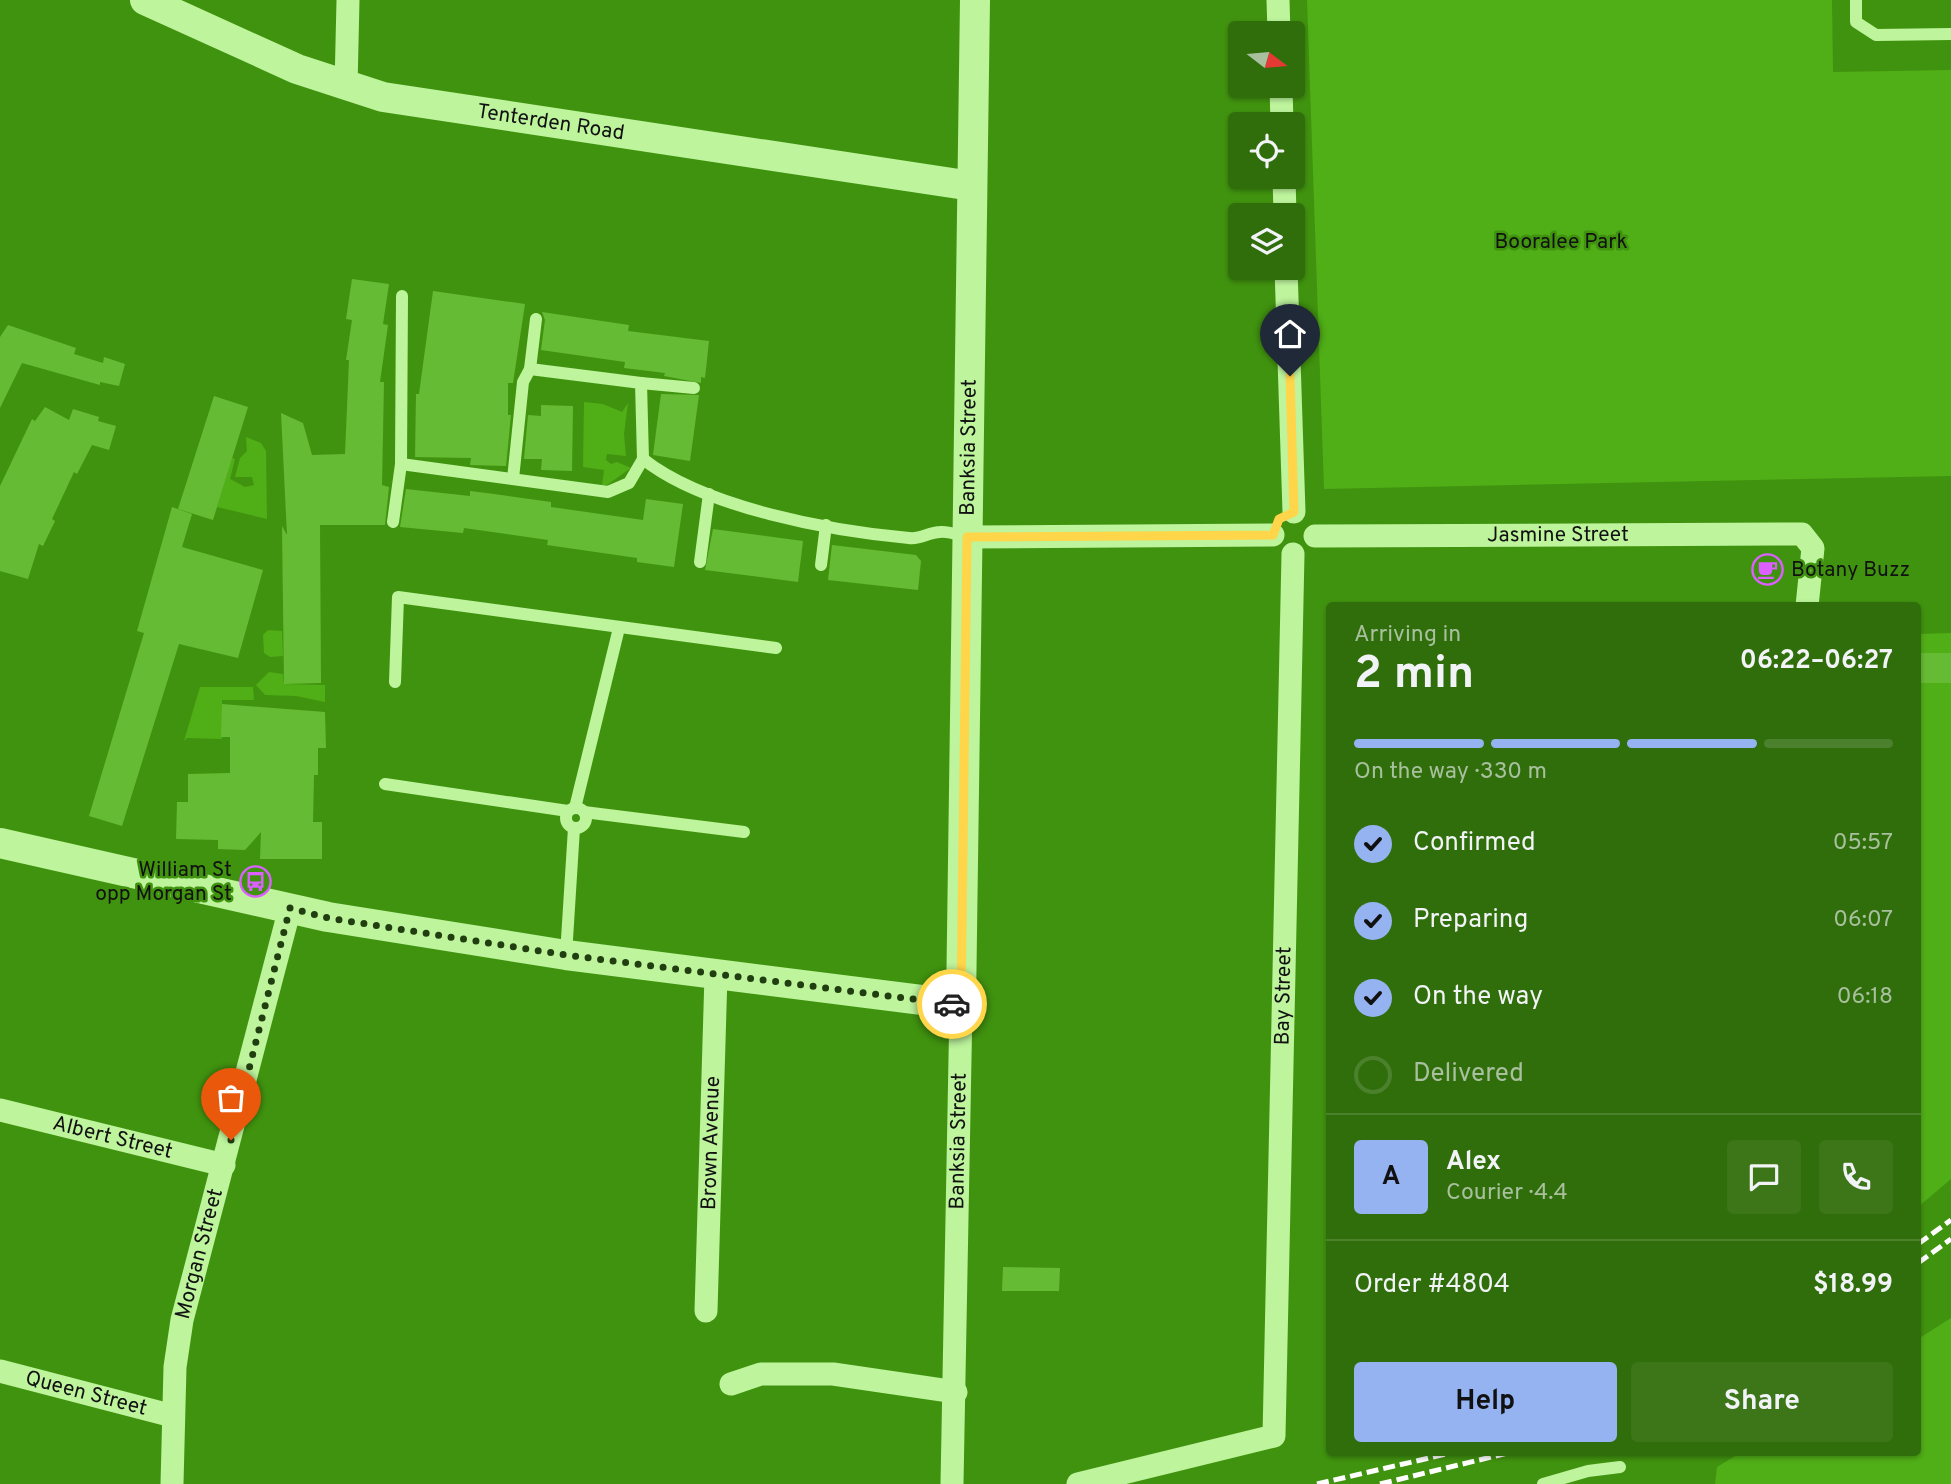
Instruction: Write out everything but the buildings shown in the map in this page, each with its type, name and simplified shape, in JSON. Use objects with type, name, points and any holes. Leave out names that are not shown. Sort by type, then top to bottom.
[{"type":"street","name":"Tenterden Road","points":[[145,0],[297,69],[383,97],[972,186]]},
{"type":"street","points":[[346,86],[348,0]]},
{"type":"street","name":"Banksia Street","points":[[952,1484],[956,1392],[975,0]]},
{"type":"street","points":[[1278,0],[1279,21]]},
{"type":"street","points":[[1286,280],[1294,512]]},
{"type":"street","points":[[1294,512],[1304,514],[1312,521],[1315,536],[1307,549],[1293,554],[1279,548],[1273,535],[1279,519],[1294,512]]},
{"type":"street","name":"Jasmine Street","points":[[1315,536],[1802,534],[1813,548],[1807,602]]},
{"type":"street","points":[[967,537],[1273,535]]},
{"type":"street","name":"Bay Street","points":[[1078,1484],[1274,1436],[1293,554]]},
{"type":"street","points":[[0,843],[328,918],[566,955],[961,1005]]},
{"type":"street","name":"Morgan Street","points":[[172,1484],[175,1367],[182,1320],[225,1165],[290,908]]},
{"type":"street","name":"Brown Avenue","points":[[706,1311],[716,975]]},
{"type":"street","name":"Albert Street","points":[[0,1110],[225,1165]]},
{"type":"street","name":"Queen Street","points":[[0,1371],[173,1416]]},
{"type":"street","points":[[731,1384],[761,1374],[833,1374],[956,1392]]},
{"type":"lane","points":[[1856,0],[1856,22],[1871,33],[1951,34]]},
{"type":"lane","points":[[393,522],[401,464],[402,296]]},
{"type":"lane","points":[[513,479],[523,382],[530,369],[536,319]]},
{"type":"lane","points":[[530,369],[694,388]]},
{"type":"lane","points":[[401,464],[608,492],[629,482],[643,459],[641,383]]},
{"type":"lane","points":[[643,459],[654,468],[709,494],[790,520],[912,539],[940,532],[967,537]]},
{"type":"lane","points":[[700,562],[709,494]]},
{"type":"lane","points":[[821,565],[826,525]]},
{"type":"lane","points":[[395,682],[398,597],[776,648]]},
{"type":"lane","points":[[566,955],[574,828],[566,819],[576,810],[620,628]]},
{"type":"lane","points":[[386,784],[744,832]]},
{"type":"lane","points":[[1543,1484],[1588,1471],[1620,1467]]},
{"type":"green space","name":"Booralee Park","points":[[1307,0],[1832,0],[1833,72],[1951,70],[1951,476],[1324,489]]},
{"type":"green space","points":[[584,402],[603,404],[622,412],[628,403],[624,434],[626,456],[607,454],[606,460],[611,464],[617,462],[631,468],[607,485],[602,485],[604,470],[583,467]]},
{"type":"green space","points":[[246,437],[261,443],[266,451],[267,519],[217,507],[232,458],[235,459],[230,479],[245,487],[254,485],[252,477],[235,477],[240,458],[247,451]]},
{"type":"green space","points":[[268,630],[282,631],[283,656],[270,657],[264,653],[263,635]]},
{"type":"green space","points":[[1951,633],[1951,1179],[1921,1204],[1921,634]]},
{"type":"green space","points":[[269,672],[283,674],[284,684],[325,685],[325,702],[296,696],[265,695],[256,685]]},
{"type":"green space","points":[[200,687],[253,687],[254,700],[222,700],[222,739],[187,738],[184,741]]},
{"type":"green space","points":[[1951,1318],[1951,1484],[1715,1484],[1717,1467],[1735,1456],[1921,1456],[1921,1337]]},
{"type":"railway","points":[[1921,1242],[1951,1220]]},
{"type":"railway","points":[[1921,1261],[1951,1239]]},
{"type":"railway","points":[[1317,1484],[1438,1456]]},
{"type":"railway","points":[[1380,1484],[1496,1456]]},
{"type":"way so far","points":[[231,1140],[290,908],[328,918],[566,955],[952,1004]]},
{"type":"place","name":"Botany Buzz","points":[[1768,570]]},
{"type":"place","name":"William St opp Morgan St","points":[[255,882]]},
{"type":"route","points":[[952,1004],[961,1005],[967,537],[1273,535],[1276,522],[1281,516],[1294,512],[1290,376]]}]
